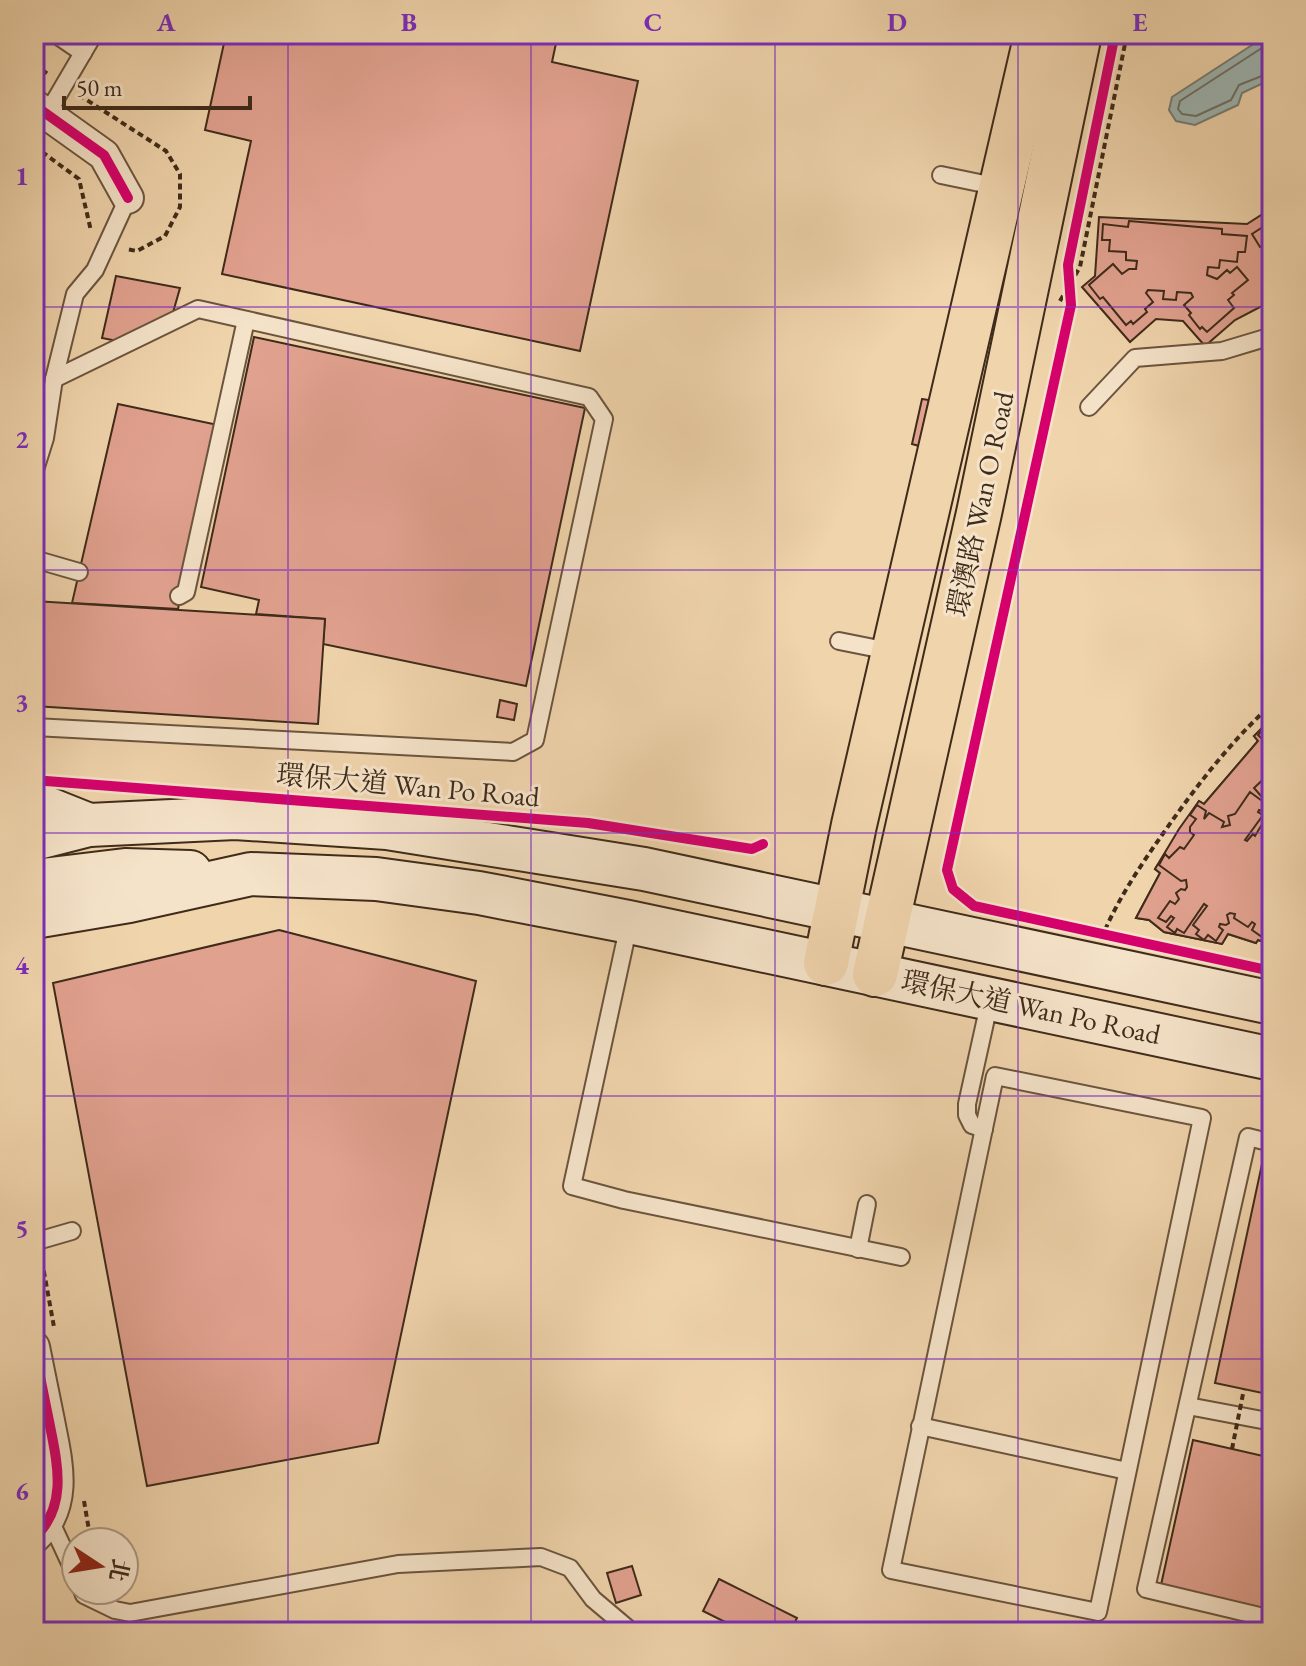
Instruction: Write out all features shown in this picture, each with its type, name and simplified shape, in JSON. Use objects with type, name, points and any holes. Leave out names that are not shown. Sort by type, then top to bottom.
[{"type":"main road","name":"環澳路 Wan O Road","points":[[826,963],[854,825],[1037,34]]},
{"type":"main road","name":"環澳路 Wan O Road","points":[[875,974],[979,513],[1095,42]]},
{"type":"main road","points":[[34,803],[89,825]]},
{"type":"main road","name":"環保大道 Wan Po Road","points":[[34,839],[89,825],[235,818],[387,828],[629,866],[1272,1003]]},
{"type":"main road","points":[[34,881],[125,870],[251,874]]},
{"type":"main road","name":"環保大道 Wan Po Road","points":[[34,917],[129,901],[251,874],[376,879],[629,922],[1272,1059]]},
{"type":"street","points":[[40,109],[104,155],[128,198]]},
{"type":"street","points":[[34,1347],[59,1473],[58,1494],[42,1529]]},
{"type":"lane","points":[[55,34],[83,53]]},
{"type":"lane","points":[[40,109],[94,34]]},
{"type":"lane","points":[[941,175],[1001,187]]},
{"type":"lane","points":[[34,473],[45,438],[54,379],[75,294],[95,270],[128,198]]},
{"type":"lane","points":[[34,727],[513,752],[535,740],[604,419],[589,397],[198,309],[54,379]]},
{"type":"lane","points":[[179,596],[186,592],[246,320]]},
{"type":"lane","points":[[1089,407],[1135,358],[1222,351],[1272,336]]},
{"type":"lane","points":[[34,559],[79,572]]},
{"type":"lane","points":[[839,641],[896,652]]},
{"type":"lane","points":[[629,922],[572,1186],[624,1200],[901,1257]]},
{"type":"lane","points":[[984,1129],[972,1125],[967,1115],[967,1104],[990,998]]},
{"type":"lane","points":[[995,1076],[1202,1118],[1098,1612],[891,1570],[984,1129],[995,1076]]},
{"type":"lane","points":[[1272,1143],[1248,1137],[1146,1589],[1272,1619]]},
{"type":"lane","points":[[858,1249],[867,1204]]},
{"type":"lane","points":[[34,1242],[72,1231]]},
{"type":"lane","points":[[1188,1406],[1272,1422]]},
{"type":"lane","points":[[920,1426],[1127,1471]]},
{"type":"lane","points":[[42,1529],[60,1554]]},
{"type":"lane","points":[[107,1606],[130,1613],[398,1564],[541,1557],[570,1568],[593,1599],[632,1632]]},
{"type":"path","points":[[1059,302],[1080,267],[1127,34]]},
{"type":"path","points":[[1071,305],[1068,265],[1095,42]]},
{"type":"path","points":[[1105,930],[1138,869],[1192,790],[1272,704]]},
{"type":"path","points":[[737,847],[757,846]]},
{"type":"path","points":[[1086,931],[1117,938]]},
{"type":"path","points":[[1232,1449],[1244,1389]]},
{"type":"water","points":[[1272,34],[1272,79],[1242,93],[1238,105],[1195,125],[1176,121],[1169,110],[1172,97]]},
{"type":"building","points":[[226,34],[558,34],[552,62],[638,81],[580,351],[222,274],[251,141],[205,130]]},
{"type":"building","points":[[1272,208],[1272,304],[1235,320],[1205,346],[1183,321],[1156,319],[1130,342],[1082,287],[1095,276],[1099,217],[1247,224]]},
{"type":"building","points":[[1129,221],[1222,229],[1222,234],[1247,236],[1245,252],[1238,252],[1237,262],[1220,260],[1219,268],[1208,267],[1207,275],[1217,279],[1227,270],[1230,273],[1237,267],[1248,280],[1228,300],[1234,308],[1207,332],[1202,327],[1200,329],[1184,305],[1193,297],[1191,293],[1177,292],[1176,300],[1163,299],[1164,291],[1148,290],[1146,293],[1153,302],[1145,309],[1147,312],[1133,324],[1131,321],[1126,325],[1089,285],[1113,264],[1122,274],[1136,269],[1137,261],[1126,260],[1126,252],[1109,251],[1110,240],[1102,240],[1103,224],[1128,227]]},
{"type":"building","points":[[1272,221],[1272,250],[1267,243],[1260,247],[1252,234]]},
{"type":"building","points":[[116,276],[180,288],[172,316],[122,342],[102,338]]},
{"type":"building","points":[[254,337],[585,408],[526,686],[323,644],[325,619],[256,614],[259,600],[201,587]]},
{"type":"building","points":[[922,399],[929,400],[919,446],[912,444]]},
{"type":"building","points":[[118,404],[218,425],[178,609],[72,603]]},
{"type":"building","points":[[34,601],[325,619],[318,724],[34,706]]},
{"type":"building","points":[[500,700],[517,704],[514,720],[497,717]]},
{"type":"building","points":[[1272,718],[1272,922],[1261,941],[1256,943],[1228,934],[1222,944],[1164,932],[1149,920],[1136,918],[1160,873],[1155,869],[1199,801],[1204,804],[1258,741],[1254,736]]},
{"type":"building","points":[[1272,718],[1272,922],[1261,941],[1256,943],[1228,934],[1222,944],[1164,932],[1149,920],[1136,918],[1160,873],[1155,869],[1179,829],[1199,801],[1204,804],[1258,741],[1254,736]]},
{"type":"building","points":[[1267,725],[1272,731],[1272,740],[1266,743],[1258,735]]},
{"type":"building","points":[[1272,771],[1272,804],[1270,806],[1254,788]]},
{"type":"building","points":[[1250,792],[1269,806],[1266,812],[1259,810],[1263,815],[1245,840],[1253,834],[1255,836],[1261,826],[1268,829],[1264,822],[1268,817],[1272,819],[1272,853],[1270,851],[1269,858],[1272,859],[1272,892],[1263,905],[1268,908],[1268,913],[1262,922],[1268,927],[1262,937],[1252,930],[1255,924],[1252,922],[1248,927],[1230,913],[1227,915],[1229,923],[1220,924],[1223,930],[1216,941],[1208,935],[1204,940],[1196,934],[1199,930],[1193,925],[1207,906],[1204,904],[1184,933],[1177,929],[1175,933],[1167,927],[1174,918],[1171,916],[1166,922],[1158,918],[1170,901],[1175,904],[1179,899],[1176,893],[1185,890],[1186,880],[1181,881],[1159,865],[1165,854],[1169,858],[1180,847],[1184,849],[1194,835],[1190,827],[1196,819],[1190,815],[1197,805],[1206,811],[1204,819],[1209,813],[1224,822],[1222,827],[1230,825],[1228,816],[1235,814]]},
{"type":"building","points":[[279,930],[476,981],[378,1443],[147,1486],[53,983]]},
{"type":"building","points":[[1262,1164],[1272,1167],[1272,1395],[1215,1383]]},
{"type":"building","points":[[1193,1440],[1272,1458],[1272,1610],[1161,1585]]},
{"type":"building","points":[[632,1566],[641,1595],[616,1603],[607,1573]]},
{"type":"building","points":[[719,1579],[797,1618],[790,1632],[745,1632],[703,1611]]},
{"type":"cycle path","points":[[1115,34],[1068,265],[1071,305],[947,870],[953,889],[974,906],[1272,971]]},
{"type":"cycle path","points":[[34,105],[104,155],[128,198]]},
{"type":"cycle path","points":[[46,781],[588,823],[752,849],[763,844]]},
{"type":"cycle path","points":[[34,1347],[55,1452],[58,1483],[52,1512],[34,1538]]}]
